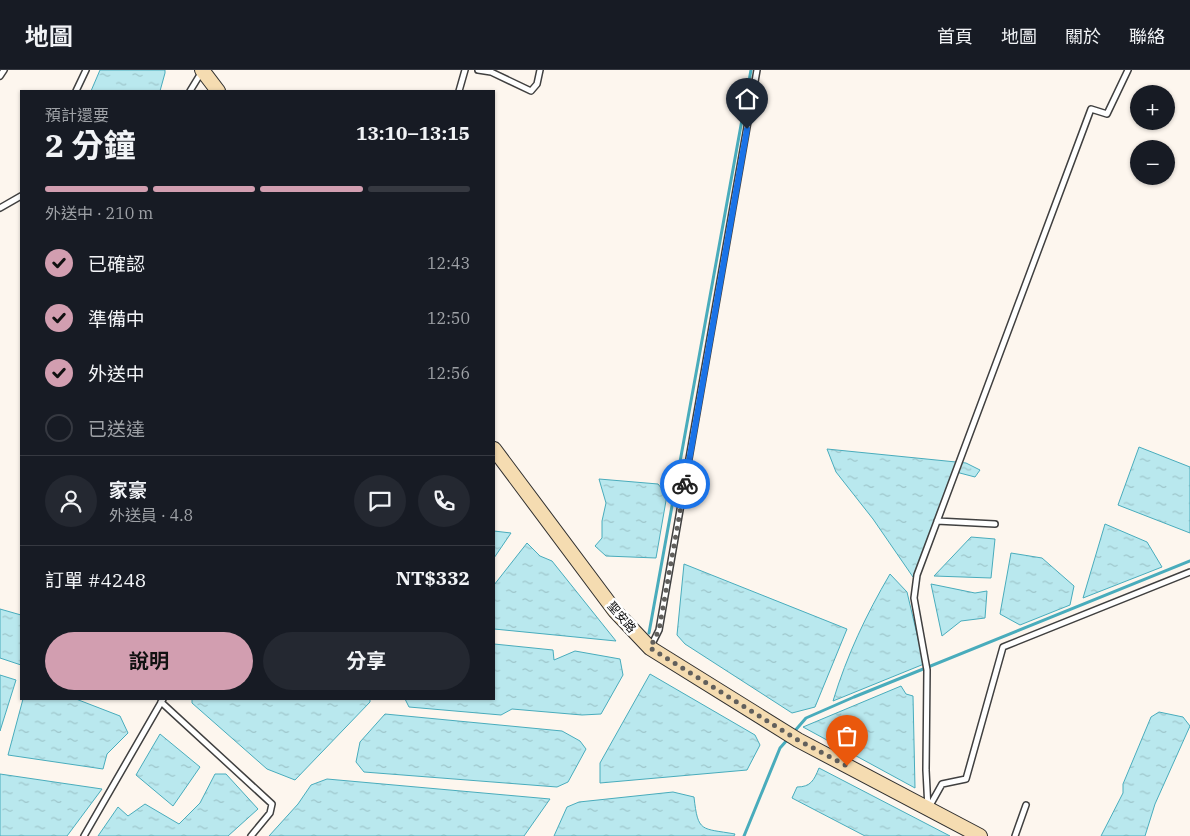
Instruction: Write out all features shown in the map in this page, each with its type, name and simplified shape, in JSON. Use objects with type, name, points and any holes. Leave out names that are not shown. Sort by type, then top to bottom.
[{"type":"street","points":[[202,70],[217,90]]},
{"type":"street","name":"聖安路","points":[[495,450],[615,610],[650,648],[798,740],[980,836]]},
{"type":"lane","points":[[0,76],[4,70]]},
{"type":"lane","points":[[76,90],[86,70]]},
{"type":"lane","points":[[191,90],[202,70]]},
{"type":"lane","points":[[459,90],[465,70]]},
{"type":"lane","points":[[478,70],[491,72],[531,91],[537,84],[540,70]]},
{"type":"lane","points":[[650,648],[659,630],[757,70]]},
{"type":"lane","points":[[928,809],[926,770],[927,670],[914,598],[917,575],[1091,109],[1106,114],[1128,70]]},
{"type":"lane","points":[[0,208],[20,197]]},
{"type":"lane","points":[[937,521],[995,524]]},
{"type":"lane","points":[[928,809],[942,784],[966,779],[1003,647],[1190,572]]},
{"type":"lane","points":[[84,836],[162,700],[272,804],[270,813],[251,836]]},
{"type":"lane","points":[[1015,836],[1026,804]]},
{"type":"water","points":[[100,70],[165,70],[160,90],[91,90]]},
{"type":"water","points":[[1139,447],[1190,467],[1190,533],[1118,505]]},
{"type":"water","points":[[827,449],[966,463],[980,470],[975,477],[956,472],[913,577],[873,519],[836,472]]},
{"type":"water","points":[[599,479],[658,484],[667,495],[656,558],[606,556],[595,546],[602,538],[602,521],[606,503]]},
{"type":"water","points":[[1105,524],[1147,542],[1162,567],[1083,598]]},
{"type":"water","points":[[495,531],[511,533],[495,557]]},
{"type":"water","points":[[971,537],[995,539],[991,578],[934,576]]},
{"type":"water","points":[[527,543],[540,556],[552,561],[616,641],[495,629],[495,584]]},
{"type":"water","points":[[1011,553],[1042,558],[1074,586],[1070,605],[1020,625],[1000,614]]},
{"type":"water","points":[[684,564],[847,629],[815,707],[792,713],[685,644],[677,635]]},
{"type":"water","points":[[890,574],[907,592],[924,664],[833,701],[844,668],[858,636]]},
{"type":"water","points":[[931,584],[975,593],[987,591],[985,618],[961,621],[942,636]]},
{"type":"water","points":[[0,609],[20,615],[20,665],[0,658]]},
{"type":"water","points":[[495,644],[553,650],[554,660],[575,651],[620,659],[623,675],[601,714],[582,715],[512,709],[501,715],[409,707],[406,700],[495,700]]},
{"type":"water","points":[[650,674],[755,735],[760,745],[747,770],[600,783],[600,763]]},
{"type":"water","points":[[0,675],[16,680],[0,731]]},
{"type":"water","points":[[901,686],[906,694],[913,696],[915,788],[803,727]]},
{"type":"water","points":[[23,700],[79,700],[120,716],[128,733],[107,754],[103,769],[8,755]]},
{"type":"water","points":[[192,700],[370,700],[295,780],[267,769],[192,703]]},
{"type":"water","points":[[1159,712],[1183,717],[1190,726],[1155,804],[1145,836],[1101,836],[1123,793],[1123,784],[1151,717]]},
{"type":"water","points":[[385,714],[562,731],[580,741],[586,749],[568,782],[557,787],[364,772],[356,762],[360,742]]},
{"type":"water","points":[[160,734],[200,767],[173,806],[136,775]]},
{"type":"water","points":[[819,768],[950,836],[865,836],[792,798],[797,787],[809,784]]},
{"type":"water","points":[[0,774],[102,789],[67,836],[0,836]]},
{"type":"water","points":[[215,774],[226,774],[258,809],[228,836],[98,836],[118,807],[128,816],[145,804],[179,824],[200,803]]},
{"type":"water","points":[[327,779],[550,799],[524,836],[269,836],[298,804],[311,785]]},
{"type":"water","points":[[673,792],[694,797],[697,817],[703,827],[735,834],[734,836],[554,836],[567,807],[579,802]]},
{"type":"waterway","points":[[649,633],[751,70]]},
{"type":"waterway","points":[[793,733],[806,718],[854,697],[1190,561]]},
{"type":"waterway","points":[[744,836],[780,748],[788,739]]},
{"type":"way so far","points":[[685,484],[659,630],[650,648],[798,740],[847,766]]},
{"type":"route","points":[[685,484],[747,129]]}]
